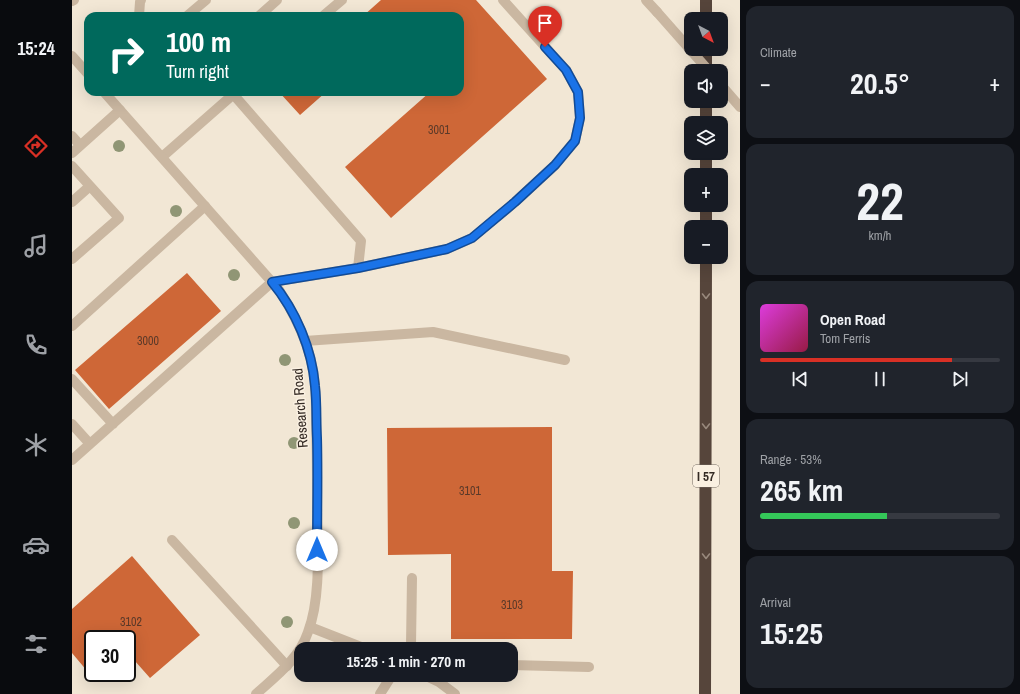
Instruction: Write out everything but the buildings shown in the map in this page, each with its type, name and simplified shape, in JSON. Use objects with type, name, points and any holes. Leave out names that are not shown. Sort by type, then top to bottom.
[{"type":"highway","points":[[706,0],[706,12]]},
{"type":"highway","name":"I 57","points":[[704,694],[706,264]]},
{"type":"street","points":[[139,12],[141,0]]},
{"type":"street","points":[[192,12],[206,0]]},
{"type":"street","points":[[264,12],[277,0]]},
{"type":"street","points":[[328,12],[342,0]]},
{"type":"street","points":[[72,460],[272,282],[358,268],[447,249],[472,238],[515,202],[555,165],[575,141],[580,118],[578,92],[566,70],[503,0]]},
{"type":"street","points":[[646,0],[703,64]]},
{"type":"street","points":[[72,56],[84,70]]},
{"type":"street","points":[[728,93],[740,107]]},
{"type":"street","name":"Research Road","points":[[108,96],[272,282],[292,310],[305,341],[311,361],[315,386],[317,455],[317,582],[314,611],[310,627],[300,650],[287,666],[256,694]]},
{"type":"street","points":[[162,157],[232,96]]},
{"type":"street","points":[[238,96],[361,241],[358,268]]},
{"type":"street","points":[[72,153],[120,110]]},
{"type":"street","points":[[72,136],[80,146]]},
{"type":"street","points":[[72,166],[119,218],[72,260]]},
{"type":"street","points":[[72,202],[90,186]]},
{"type":"street","points":[[72,326],[206,206]]},
{"type":"street","points":[[305,341],[433,332],[566,360]]},
{"type":"street","points":[[72,379],[113,424]]},
{"type":"street","points":[[72,424],[90,444]]},
{"type":"street","points":[[172,540],[287,666]]},
{"type":"street","points":[[412,578],[412,642]]},
{"type":"street","points":[[310,627],[348,642]]},
{"type":"street","points":[[518,665],[589,667]]},
{"type":"street","points":[[380,694],[388,682]]},
{"type":"street","points":[[439,682],[456,694]]},
{"type":"route","points":[[317,550],[315,386],[311,361],[304,335],[292,310],[272,282],[358,268],[447,249],[472,238],[515,202],[555,165],[575,141],[580,118],[578,92],[566,70],[545,47]]}]
